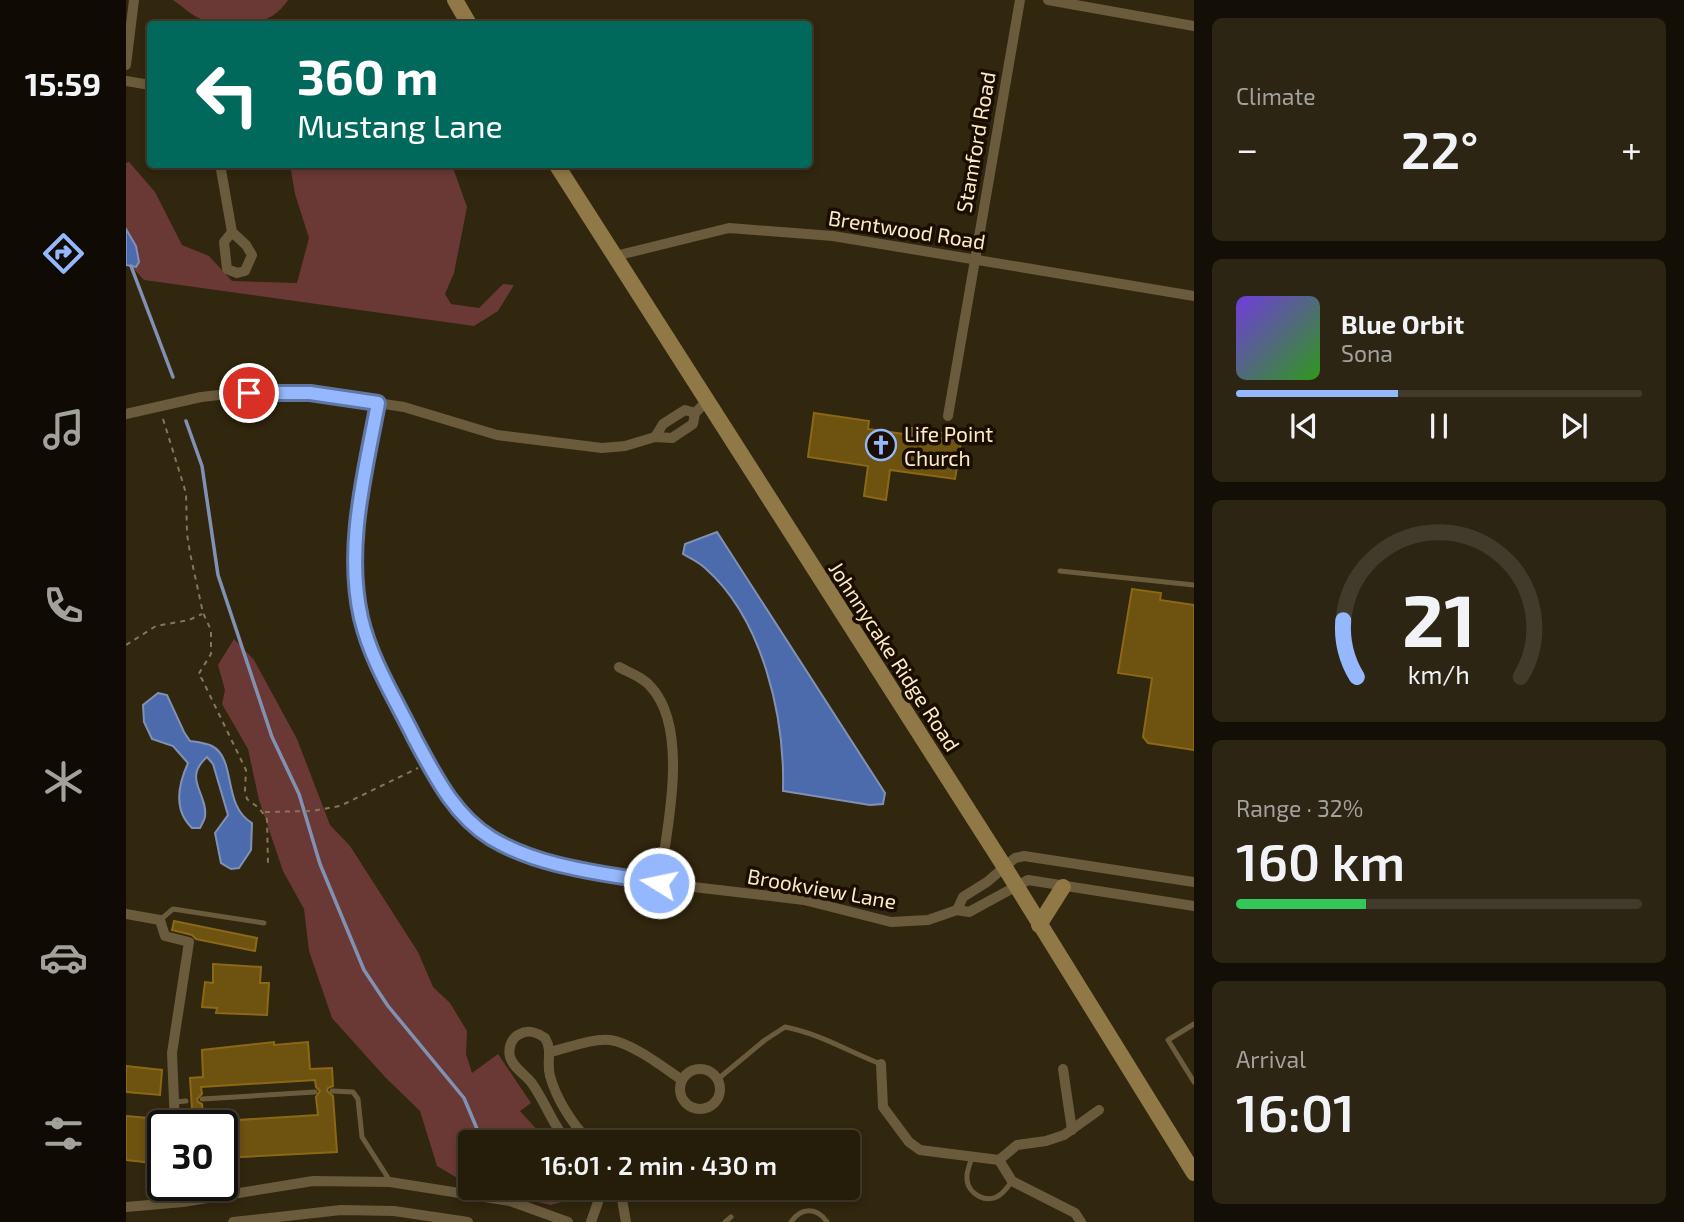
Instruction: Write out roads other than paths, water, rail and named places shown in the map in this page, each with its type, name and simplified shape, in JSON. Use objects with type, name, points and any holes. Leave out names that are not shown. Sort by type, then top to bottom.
[{"type":"main road","points":[[455,0],[466,21]]},
{"type":"main road","name":"Johnnycake Ridge Road","points":[[559,168],[1017,886],[1194,1173]]},
{"type":"main road","points":[[1039,925],[1063,887]]},
{"type":"street","points":[[126,65],[134,0]]},
{"type":"street","name":"Stamford Road","points":[[948,416],[1020,0]]},
{"type":"street","points":[[1048,0],[1194,26]]},
{"type":"street","points":[[126,81],[147,84]]},
{"type":"street","points":[[221,168],[232,232]]},
{"type":"street","name":"Brentwood Road","points":[[615,256],[729,229],[833,236],[1194,296]]},
{"type":"street","points":[[126,414],[201,397],[310,393],[404,407],[498,435],[601,448],[625,446],[654,437],[671,438],[693,424],[695,413],[707,401]]},
{"type":"street","name":"Brookview Lane","points":[[378,403],[356,525],[357,590],[361,618],[377,662],[428,763],[453,803],[478,829],[509,848],[530,856],[592,871],[659,883],[804,900],[891,922],[928,920],[957,910],[970,912],[1017,886]]},
{"type":"street","points":[[619,667],[651,687],[662,705],[671,736],[672,793],[659,883]]},
{"type":"street","points":[[1004,866],[1014,858],[1024,856],[1194,882]]},
{"type":"street","name":"Brookview Lane","points":[[957,910],[963,897],[1004,866]]},
{"type":"street","points":[[1017,886],[1028,880],[1194,906]]},
{"type":"street","points":[[126,914],[160,920],[166,936],[189,942],[172,1052],[174,1110]]},
{"type":"street","points":[[557,1130],[534,1087],[512,1062],[509,1049],[514,1037],[526,1031],[545,1038],[550,1052],[550,1075],[558,1097],[579,1130]]},
{"type":"street","points":[[550,1052],[608,1040],[621,1043],[640,1053],[682,1080]]},
{"type":"street","points":[[881,1064],[883,1107],[909,1142],[920,1150],[999,1160],[1017,1145],[1046,1141],[1064,1135],[1099,1110]]},
{"type":"street","points":[[1063,1069],[1072,1130]]},
{"type":"street","points":[[691,1071],[709,1071],[718,1079],[721,1092],[710,1107],[691,1107],[682,1098],[682,1080],[691,1071]]},
{"type":"street","points":[[999,1160],[1012,1181],[1075,1213],[1081,1222]]},
{"type":"street","points":[[126,1207],[183,1202],[313,1181],[390,1182],[510,1201],[568,1222]]},
{"type":"street","points":[[591,1222],[597,1200]]},
{"type":"street","points":[[622,1200],[626,1222]]},
{"type":"street","points":[[233,1222],[341,1210],[394,1211],[468,1222]]},
{"type":"lane","points":[[1060,571],[1194,585]]},
{"type":"lane","points":[[160,920],[173,909],[264,923]]},
{"type":"lane","points":[[1194,1024],[1168,1040],[1194,1082]]},
{"type":"lane","points":[[718,1079],[785,1027],[811,1032],[881,1064]]},
{"type":"lane","points":[[332,1091],[353,1092],[358,1099],[362,1137],[390,1182]]},
{"type":"lane","points":[[202,1099],[315,1092]]},
{"type":"lane","points":[[174,1102],[186,1101]]},
{"type":"lane","points":[[972,1157],[967,1180],[974,1194],[988,1199],[995,1198],[1012,1181]]},
{"type":"lane","points":[[791,1222],[797,1214],[810,1210],[822,1215],[827,1222]]},
{"type":"lane","points":[[725,1222],[731,1217]]},
{"type":"water","points":[[126,229],[136,246],[139,262],[136,267],[126,265]]},
{"type":"water","points":[[717,532],[885,793],[883,804],[870,805],[783,791],[780,732],[774,701],[756,641],[725,589],[703,566],[683,554],[685,544]]},
{"type":"water","points":[[158,693],[167,695],[190,741],[212,746],[220,752],[225,761],[237,806],[252,823],[251,850],[239,868],[231,869],[221,863],[215,833],[228,815],[213,764],[207,757],[200,765],[196,779],[205,808],[205,817],[200,828],[192,828],[182,813],[180,788],[188,763],[173,746],[152,739],[144,722],[143,705]]},
{"type":"waterway","points":[[131,266],[173,377]]},
{"type":"waterway","points":[[186,421],[202,466],[218,575],[272,737],[299,794],[320,864],[364,970],[388,1006],[464,1098],[478,1130]]},
{"type":"place","name":"Life Point Church","points":[[881,445]]}]
